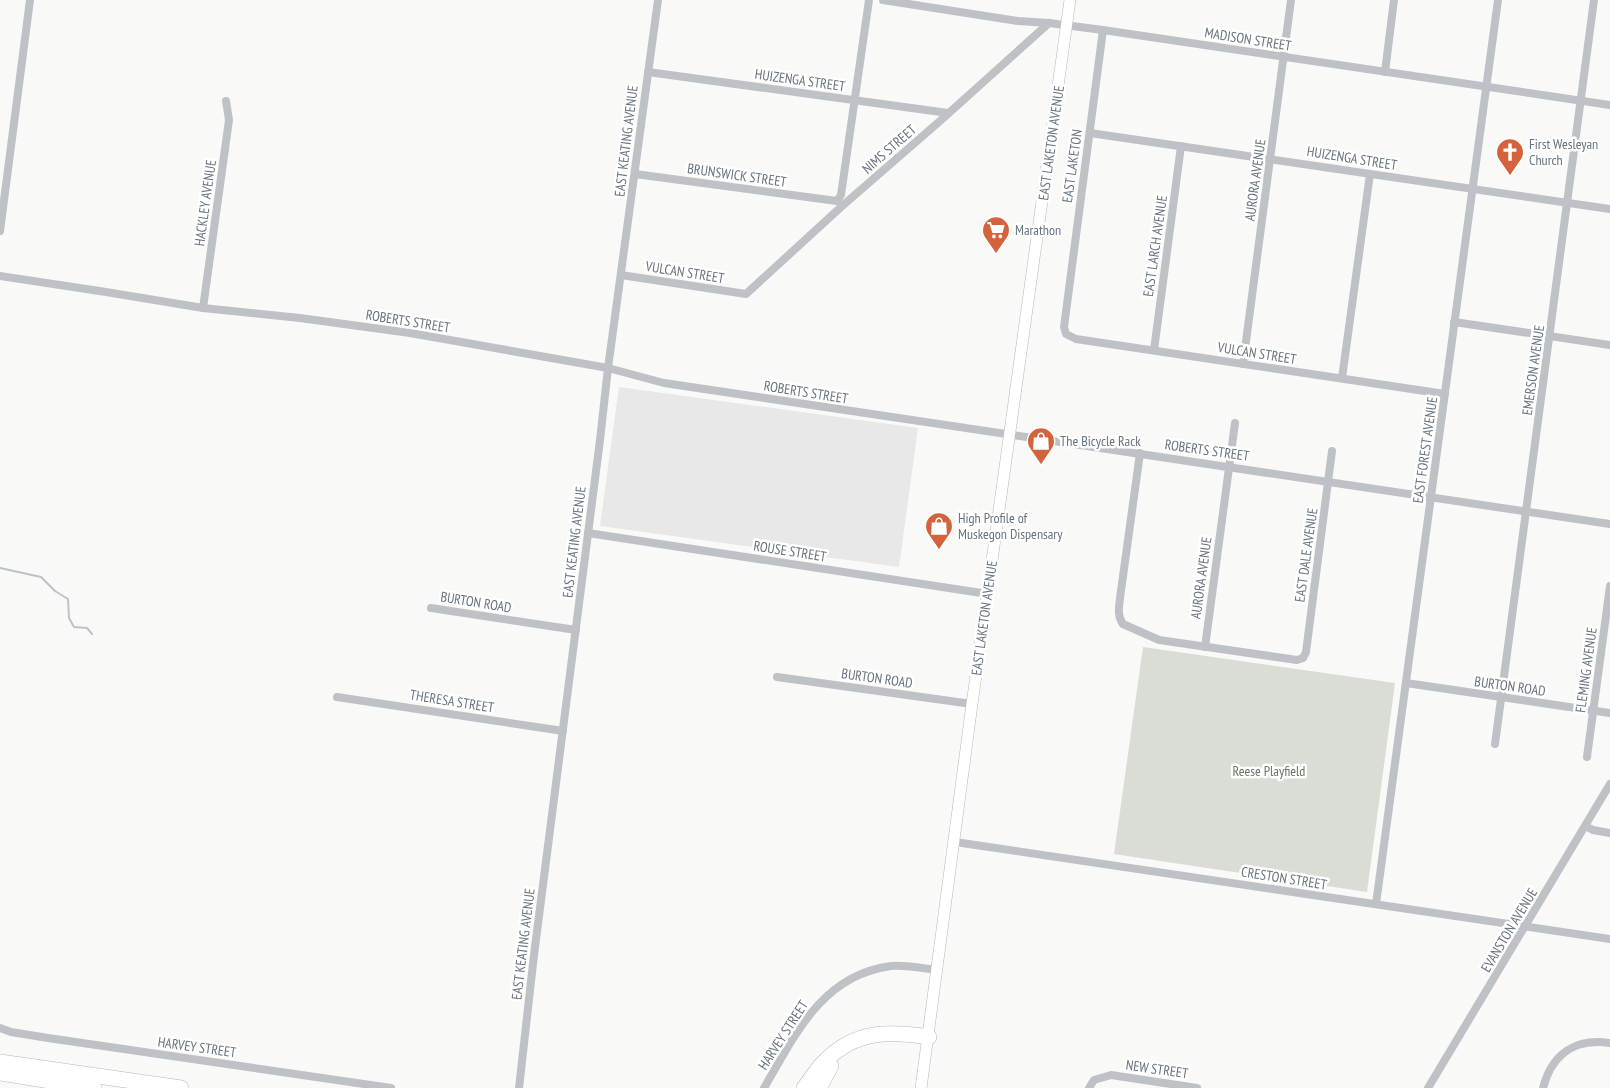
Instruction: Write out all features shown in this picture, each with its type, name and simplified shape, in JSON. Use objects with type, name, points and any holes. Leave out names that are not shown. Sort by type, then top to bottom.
[{"type":"highway","points":[[804,1088],[825,1061],[840,1048],[856,1041],[871,1036],[898,1032],[928,1036]]},
{"type":"highway","points":[[819,1088],[828,1070],[836,1060],[856,1046],[870,1040],[928,1036]]},
{"type":"highway","points":[[0,1062],[181,1088]]},
{"type":"highway","points":[[0,1073],[94,1088]]},
{"type":"main road","name":"EAST LAKETON AVENUE","points":[[921,1088],[972,704],[1070,0]]},
{"type":"street","points":[[0,231],[30,0]]},
{"type":"street","name":"EAST KEATING AVENUE","points":[[519,1088],[608,368],[658,0]]},
{"type":"street","points":[[854,100],[869,0]]},
{"type":"street","name":"MADISON STREET","points":[[883,0],[1018,22],[1049,23],[1103,30],[1610,105]]},
{"type":"street","name":"AURORA AVENUE","points":[[1243,364],[1292,0]]},
{"type":"street","points":[[1385,72],[1394,0]]},
{"type":"street","name":"EAST FOREST AVENUE","points":[[1376,904],[1498,0]]},
{"type":"street","name":"EMERSON AVENUE","points":[[1495,744],[1594,0]]},
{"type":"street","name":"NIMS STREET","points":[[746,294],[1049,23]]},
{"type":"street","name":"EAST LAKETON","points":[[1066,334],[1064,327],[1103,30]]},
{"type":"street","name":"HUIZENGA STREET","points":[[648,72],[948,113]]},
{"type":"street","name":"BRUNSWICK STREET","points":[[635,174],[837,201],[841,195],[854,100]]},
{"type":"street","name":"HACKLEY AVENUE","points":[[203,308],[229,120],[226,102]]},
{"type":"street","name":"HUIZENGA STREET","points":[[1090,133],[1610,209]]},
{"type":"street","name":"EAST LARCH AVENUE","points":[[1154,350],[1181,146]]},
{"type":"street","points":[[1342,378],[1370,174]]},
{"type":"street","name":"VULCAN STREET","points":[[621,275],[746,294]]},
{"type":"street","name":"ROBERTS STREET","points":[[0,276],[203,308],[300,318],[402,332],[608,368],[664,383],[1610,524]]},
{"type":"street","points":[[1454,322],[1610,345]]},
{"type":"street","name":"VULCAN STREET","points":[[1066,334],[1072,338],[1445,394]]},
{"type":"street","name":"AURORA AVENUE","points":[[1205,646],[1235,423]]},
{"type":"street","name":"EAST DALE AVENUE","points":[[1205,646],[1293,660],[1303,658],[1306,652],[1332,451]]},
{"type":"street","points":[[1140,453],[1118,614],[1123,624],[1159,640],[1205,646]]},
{"type":"street","name":"ROUSE STREET","points":[[588,533],[988,594]]},
{"type":"street","name":"FLEMING AVENUE","points":[[1587,757],[1610,586]]},
{"type":"street","name":"BURTON ROAD","points":[[431,608],[576,630]]},
{"type":"street","name":"BURTON ROAD","points":[[778,677],[972,704]]},
{"type":"street","name":"BURTON ROAD","points":[[1406,683],[1610,713]]},
{"type":"street","name":"THERESA STREET","points":[[337,697],[563,731]]},
{"type":"street","name":"EVANSTON AVENUE","points":[[1428,1088],[1610,784]]},
{"type":"street","points":[[1585,826],[1593,830],[1610,833]]},
{"type":"street","name":"CRESTON STREET","points":[[955,842],[1610,940]]},
{"type":"street","name":"HARVEY STREET","points":[[764,1088],[807,1016],[836,988],[858,975],[890,966],[936,970]]},
{"type":"street","name":"HARVEY STREET","points":[[0,1028],[11,1032],[391,1088]]},
{"type":"street","points":[[1543,1088],[1552,1065],[1567,1050],[1588,1042],[1610,1043]]},
{"type":"street","name":"NEW STREET","points":[[1089,1088],[1094,1080],[1111,1075],[1197,1088]]},
{"type":"shaded area","points":[[619,387],[918,428],[899,567],[600,526]]},
{"type":"green space","name":"Reese Playfield","points":[[1143,647],[1395,683],[1367,892],[1114,854]]},
{"type":"waterway","points":[[0,568],[41,577],[55,591],[68,599],[69,618],[74,627],[87,628],[92,634]]},
{"type":"place","name":"First Wesleyan Church","points":[[1510,176]]},
{"type":"place","name":"Marathon","points":[[996,254]]},
{"type":"place","name":"The Bicycle Rack","points":[[1041,465]]},
{"type":"place","name":"High Profile of Muskegon Dispensary","points":[[939,550]]}]
